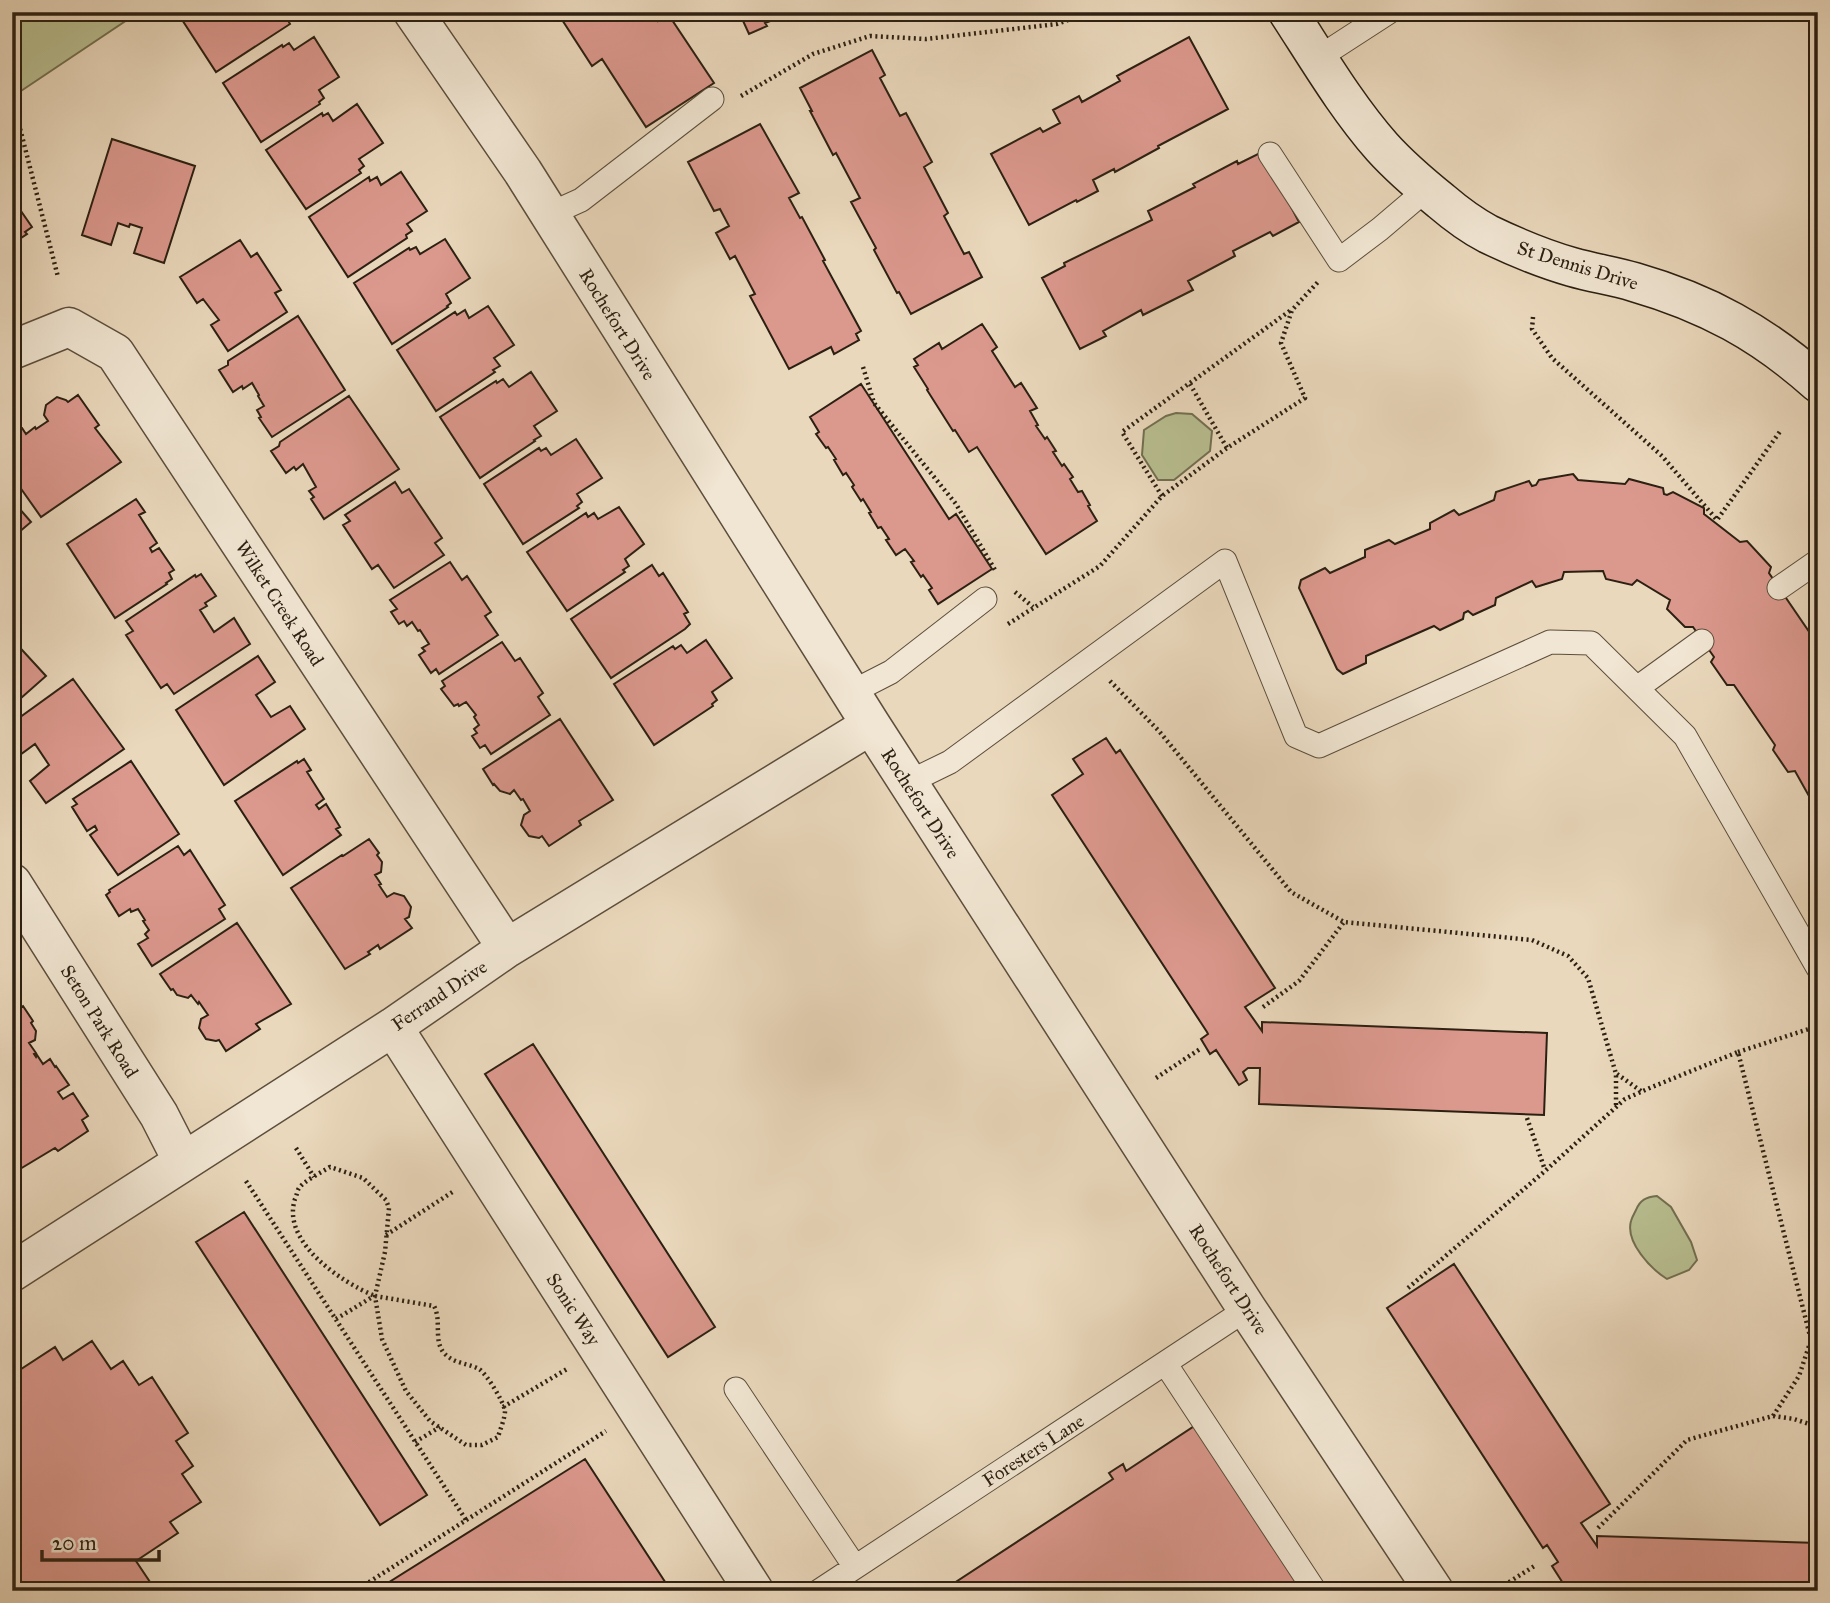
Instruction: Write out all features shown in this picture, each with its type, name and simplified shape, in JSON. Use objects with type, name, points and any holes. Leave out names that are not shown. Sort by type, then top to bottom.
[{"type":"street","name":"Rochefort Drive","points":[[413,12],[523,172],[850,693],[1247,1309],[1434,1591]]},
{"type":"street","name":"St Dennis Drive","points":[[1288,12],[1359,118],[1382,146],[1408,174],[1454,212],[1487,233],[1518,247],[1573,267],[1663,291],[1719,314],[1744,327],[1790,358],[1818,383]]},
{"type":"street","name":"Wilket Creek Road","points":[[12,350],[69,327],[116,353],[507,948]]},
{"type":"street","name":"Ferrand Drive","points":[[12,1272],[393,1027],[507,948],[871,725]]},
{"type":"street","name":"Seton Park Road","points":[[12,883],[159,1115],[183,1162]]},
{"type":"street","name":"Sonic Way","points":[[393,1027],[754,1591]]},
{"type":"lane","points":[[1318,58],[1389,12]]},
{"type":"lane","points":[[550,214],[581,200],[723,100]]},
{"type":"lane","points":[[1270,155],[1339,260],[1427,190]]},
{"type":"lane","points":[[909,782],[950,762],[1225,561],[1296,736],[1319,746],[1550,642],[1591,643],[1685,736],[1818,968]]},
{"type":"lane","points":[[1779,588],[1818,561]]},
{"type":"lane","points":[[850,693],[891,672],[985,600]]},
{"type":"lane","points":[[1637,688],[1702,641]]},
{"type":"lane","name":"Foresters Lane","points":[[819,1591],[1247,1309]]},
{"type":"lane","points":[[1165,1363],[1315,1591]]},
{"type":"lane","points":[[736,1389],[855,1567]]},
{"type":"path","points":[[723,100],[813,54],[870,36],[926,40],[1057,24],[1090,12]]},
{"type":"path","points":[[12,97],[58,277]]},
{"type":"path","points":[[1161,496],[1122,432],[1292,310],[1339,260]]},
{"type":"path","points":[[998,630],[1100,566],[1161,496],[1227,448],[1305,397],[1281,343],[1292,310]]},
{"type":"path","points":[[1532,317],[1532,329],[1552,358],[1662,456],[1717,520],[1781,430]]},
{"type":"path","points":[[863,367],[874,403],[956,504],[1001,581]]},
{"type":"path","points":[[1190,384],[1227,448]]},
{"type":"path","points":[[1012,590],[1033,607]]},
{"type":"path","points":[[1090,660],[1159,731],[1291,892],[1344,922],[1532,940],[1568,956],[1588,978],[1616,1074],[1616,1108]]},
{"type":"path","points":[[1263,1007],[1299,981],[1344,922]]},
{"type":"path","points":[[1408,1288],[1625,1099],[1738,1052],[1818,1026]]},
{"type":"path","points":[[1156,1078],[1200,1049]]},
{"type":"path","points":[[1738,1052],[1811,1340],[1818,1354]]},
{"type":"path","points":[[1616,1074],[1642,1091]]},
{"type":"path","points":[[1527,1118],[1545,1171]]},
{"type":"path","points":[[296,1149],[314,1177]]},
{"type":"path","points":[[314,1177],[299,1188],[293,1207],[296,1229],[309,1251],[355,1288],[375,1296],[434,1306],[438,1314],[438,1338],[444,1353],[461,1364],[481,1370],[494,1387],[505,1410],[498,1437],[482,1445],[466,1445],[430,1421],[406,1391],[382,1339],[375,1296],[385,1252],[389,1208],[386,1200],[363,1178],[330,1167],[314,1177]]},
{"type":"path","points":[[246,1181],[466,1520]]},
{"type":"path","points":[[386,1235],[458,1189]]},
{"type":"path","points":[[336,1319],[375,1296]]},
{"type":"path","points":[[1773,1416],[1799,1376],[1811,1340]]},
{"type":"path","points":[[503,1407],[571,1367]]},
{"type":"path","points":[[1598,1528],[1687,1440],[1773,1416],[1818,1427]]},
{"type":"path","points":[[415,1442],[440,1427]]},
{"type":"path","points":[[355,1591],[610,1429]]},
{"type":"path","points":[[1495,1591],[1536,1565]]},
{"type":"green space","points":[[12,12],[139,12],[12,97]]},
{"type":"green space","points":[[1176,413],[1192,414],[1212,431],[1210,451],[1174,480],[1158,480],[1142,455],[1144,430]]},
{"type":"green space","points":[[1657,1196],[1671,1207],[1691,1242],[1697,1260],[1689,1270],[1667,1279],[1641,1254],[1630,1229],[1639,1204],[1647,1198]]},
{"type":"building","points":[[177,12],[291,12],[295,18],[290,24],[216,72]]},
{"type":"building","points":[[557,12],[653,12],[658,21],[668,14],[714,83],[646,127],[602,59],[592,66]]},
{"type":"building","points":[[739,12],[794,12],[765,23],[767,26],[749,34]]},
{"type":"building","points":[[314,37],[339,77],[319,90],[324,98],[320,104],[261,142],[223,83],[282,45],[283,47],[289,43],[294,50]]},
{"type":"building","points":[[1189,37],[1228,109],[1115,172],[1114,169],[1093,180],[1098,191],[1029,225],[991,154],[1040,128],[1043,132],[1060,123],[1053,110],[1079,96],[1082,102],[1120,81],[1117,76]]},
{"type":"building","points":[[872,50],[885,75],[880,78],[900,116],[906,113],[932,162],[924,167],[948,213],[944,216],[964,254],[969,252],[982,277],[911,314],[899,292],[897,293],[851,202],[860,198],[836,153],[833,155],[800,88]]},
{"type":"building","points":[[357,104],[383,143],[359,159],[364,166],[359,170],[361,173],[306,209],[266,150],[322,113],[323,116],[328,113],[333,121]]},
{"type":"building","points":[[760,124],[799,193],[789,198],[800,218],[802,217],[861,331],[856,334],[859,340],[834,354],[831,347],[789,369],[750,296],[755,294],[735,256],[730,259],[716,233],[729,226],[720,209],[714,211],[688,162]]},
{"type":"building","points":[[112,139],[195,166],[164,263],[134,253],[142,228],[118,223],[111,245],[82,235]]},
{"type":"building","points":[[1262,152],[1299,222],[1273,236],[1270,232],[1233,251],[1235,256],[1188,281],[1193,290],[1143,315],[1141,310],[1103,331],[1106,336],[1080,349],[1042,278],[1065,266],[1064,263],[1152,220],[1148,211],[1195,187],[1193,184],[1237,161],[1238,164]]},
{"type":"building","points":[[401,172],[427,211],[407,224],[412,231],[406,235],[407,238],[348,277],[309,217],[369,177],[370,181],[377,177],[381,185]]},
{"type":"building","points":[[12,198],[32,227],[12,244]]},
{"type":"building","points":[[445,239],[470,278],[446,294],[451,303],[448,307],[392,344],[354,283],[409,248],[410,250],[416,247],[420,254]]},
{"type":"building","points":[[240,240],[251,257],[257,253],[281,290],[275,293],[287,312],[228,351],[211,325],[219,320],[203,299],[197,303],[180,277]]},
{"type":"building","points":[[488,306],[514,345],[494,358],[500,366],[493,370],[495,372],[436,411],[397,350],[455,312],[457,315],[465,310],[469,318]]},
{"type":"building","points":[[298,316],[345,390],[272,437],[259,418],[261,417],[257,410],[264,406],[252,383],[233,392],[219,370],[228,365],[228,361]]},
{"type":"building","points":[[982,324],[997,347],[992,351],[1015,387],[1021,383],[1037,408],[1030,411],[1038,425],[1036,426],[1045,439],[1047,437],[1062,466],[1064,464],[1073,477],[1070,479],[1078,492],[1082,491],[1097,521],[1046,554],[977,447],[969,452],[914,367],[918,365],[914,359],[939,343],[942,349]]},
{"type":"building","points":[[531,372],[557,411],[534,426],[541,436],[480,478],[440,417],[496,381],[497,383],[503,379],[509,387]]},
{"type":"building","points":[[861,384],[949,519],[956,514],[992,569],[938,604],[929,590],[932,588],[923,575],[921,577],[905,549],[896,555],[886,540],[889,539],[881,527],[878,528],[863,499],[861,501],[852,487],[854,485],[846,473],[843,475],[834,460],[836,459],[816,434],[819,432],[810,417]]},
{"type":"building","points":[[78,395],[99,425],[95,428],[121,462],[41,517],[12,476],[12,428],[22,428],[26,434],[35,427],[36,429],[48,421],[44,415],[46,405],[57,397],[68,402]]},
{"type":"building","points":[[349,396],[399,469],[324,519],[311,499],[314,497],[309,491],[316,487],[303,464],[286,473],[271,451],[279,446],[280,442]]},
{"type":"building","points":[[576,439],[602,478],[577,494],[582,502],[577,506],[579,508],[523,544],[484,484],[539,448],[541,451],[546,448],[551,455]]},
{"type":"building","points":[[1573,474],[1578,480],[1625,484],[1629,479],[1663,488],[1664,494],[1667,495],[1673,492],[1704,508],[1704,514],[1740,542],[1747,541],[1771,567],[1769,573],[1810,633],[1818,634],[1818,823],[1811,810],[1814,805],[1795,771],[1788,772],[1773,750],[1775,745],[1734,685],[1727,685],[1711,662],[1714,657],[1693,627],[1685,627],[1667,609],[1670,600],[1637,580],[1632,585],[1606,579],[1603,571],[1564,572],[1562,579],[1536,587],[1532,581],[1496,598],[1495,605],[1473,615],[1468,611],[1464,613],[1463,619],[1440,630],[1434,626],[1366,656],[1366,663],[1343,674],[1337,669],[1299,588],[1301,580],[1325,568],[1330,573],[1365,557],[1365,550],[1389,540],[1395,544],[1430,529],[1430,523],[1454,510],[1459,515],[1494,500],[1496,492],[1529,481],[1532,486],[1539,480]]},
{"type":"building","points":[[395,482],[402,493],[409,489],[442,538],[435,543],[444,555],[394,588],[378,565],[372,569],[343,525],[350,521],[345,515]]},
{"type":"building","points":[[136,499],[145,512],[139,515],[157,543],[150,548],[152,552],[159,548],[174,570],[169,573],[172,579],[167,584],[115,618],[67,544]]},
{"type":"building","points":[[12,500],[31,522],[12,538]]},
{"type":"building","points":[[619,507],[644,544],[625,559],[629,566],[623,570],[625,572],[567,611],[527,552],[586,513],[588,517],[594,513],[598,519]]},
{"type":"building","points":[[450,562],[462,580],[467,576],[491,612],[485,616],[498,635],[439,674],[436,669],[431,673],[419,655],[425,651],[422,648],[429,644],[412,622],[407,626],[404,621],[399,624],[391,612],[397,609],[390,600]]},
{"type":"building","points":[[652,565],[659,576],[663,573],[688,612],[684,614],[690,624],[611,678],[571,619]]},
{"type":"building","points":[[201,574],[216,596],[200,610],[214,632],[234,618],[250,644],[174,694],[167,684],[161,688],[126,635],[133,631],[126,621],[195,575],[196,577]]},
{"type":"building","points":[[12,639],[46,676],[12,706]]},
{"type":"building","points":[[706,640],[732,678],[712,692],[717,700],[713,706],[654,745],[614,684],[673,646],[675,649],[681,645],[687,653]]},
{"type":"building","points":[[502,642],[515,661],[520,658],[543,693],[538,697],[550,715],[491,754],[485,745],[480,748],[472,736],[477,733],[474,729],[479,725],[474,717],[476,715],[466,702],[454,706],[441,689],[445,686],[442,681]]},
{"type":"building","points":[[258,656],[275,682],[256,695],[271,717],[290,706],[305,729],[224,785],[176,710]]},
{"type":"building","points":[[73,679],[124,749],[46,803],[30,781],[49,765],[35,744],[13,760],[12,723]]},
{"type":"building","points":[[560,719],[613,800],[579,821],[581,825],[549,846],[542,836],[529,836],[521,825],[524,815],[530,811],[523,799],[521,800],[514,790],[510,794],[500,791],[483,769]]},
{"type":"building","points":[[1106,738],[1116,753],[1120,750],[1275,988],[1245,1007],[1262,1031],[1262,1022],[1547,1033],[1544,1115],[1259,1104],[1260,1068],[1248,1068],[1243,1072],[1247,1080],[1239,1085],[1216,1050],[1210,1054],[1201,1039],[1207,1032],[1052,795],[1083,774],[1073,759]]},
{"type":"building","points":[[304,759],[311,770],[307,772],[324,799],[316,805],[319,809],[326,804],[340,827],[336,829],[341,835],[283,875],[235,801]]},
{"type":"building","points":[[131,761],[179,834],[118,875],[90,835],[97,830],[95,826],[87,831],[72,807],[77,804],[73,799]]},
{"type":"building","points":[[369,839],[382,862],[381,872],[375,875],[381,884],[379,885],[387,897],[394,893],[404,896],[411,907],[409,917],[405,919],[412,928],[380,949],[378,945],[368,952],[370,954],[345,969],[291,888]]},
{"type":"building","points":[[178,846],[184,855],[190,850],[225,905],[219,909],[225,919],[152,966],[138,944],[148,938],[145,934],[149,930],[138,909],[131,912],[130,909],[119,916],[106,895],[109,890]]},
{"type":"building","points":[[237,923],[291,1004],[256,1024],[260,1029],[226,1051],[219,1040],[206,1039],[199,1028],[201,1019],[208,1015],[199,1002],[198,1004],[191,995],[188,998],[177,995],[160,974]]},
{"type":"building","points":[[23,1006],[36,1031],[35,1040],[29,1043],[36,1053],[34,1054],[43,1064],[50,1059],[56,1066],[69,1085],[58,1092],[63,1099],[73,1093],[88,1116],[82,1120],[88,1131],[58,1151],[55,1148],[20,1169],[12,1158],[12,1013]]},
{"type":"building","points":[[533,1044],[715,1327],[668,1357],[485,1074]]},
{"type":"building","points":[[244,1212],[427,1495],[380,1525],[196,1242]]},
{"type":"building","points":[[1454,1264],[1610,1504],[1581,1523],[1597,1546],[1597,1536],[1818,1543],[1818,1591],[1596,1591],[1596,1583],[1581,1583],[1577,1585],[1581,1591],[1568,1591],[1552,1566],[1558,1562],[1547,1545],[1543,1548],[1387,1308]]},
{"type":"building","points":[[92,1341],[111,1369],[123,1361],[139,1385],[152,1377],[188,1433],[176,1441],[193,1466],[182,1474],[201,1502],[170,1522],[178,1533],[136,1561],[152,1585],[143,1591],[12,1591],[12,1375],[55,1347],[63,1360]]},
{"type":"building","points":[[1199,1423],[1309,1591],[942,1591],[1113,1479],[1109,1473],[1123,1464],[1126,1471]]},
{"type":"building","points":[[585,1459],[671,1591],[375,1591]]}]
